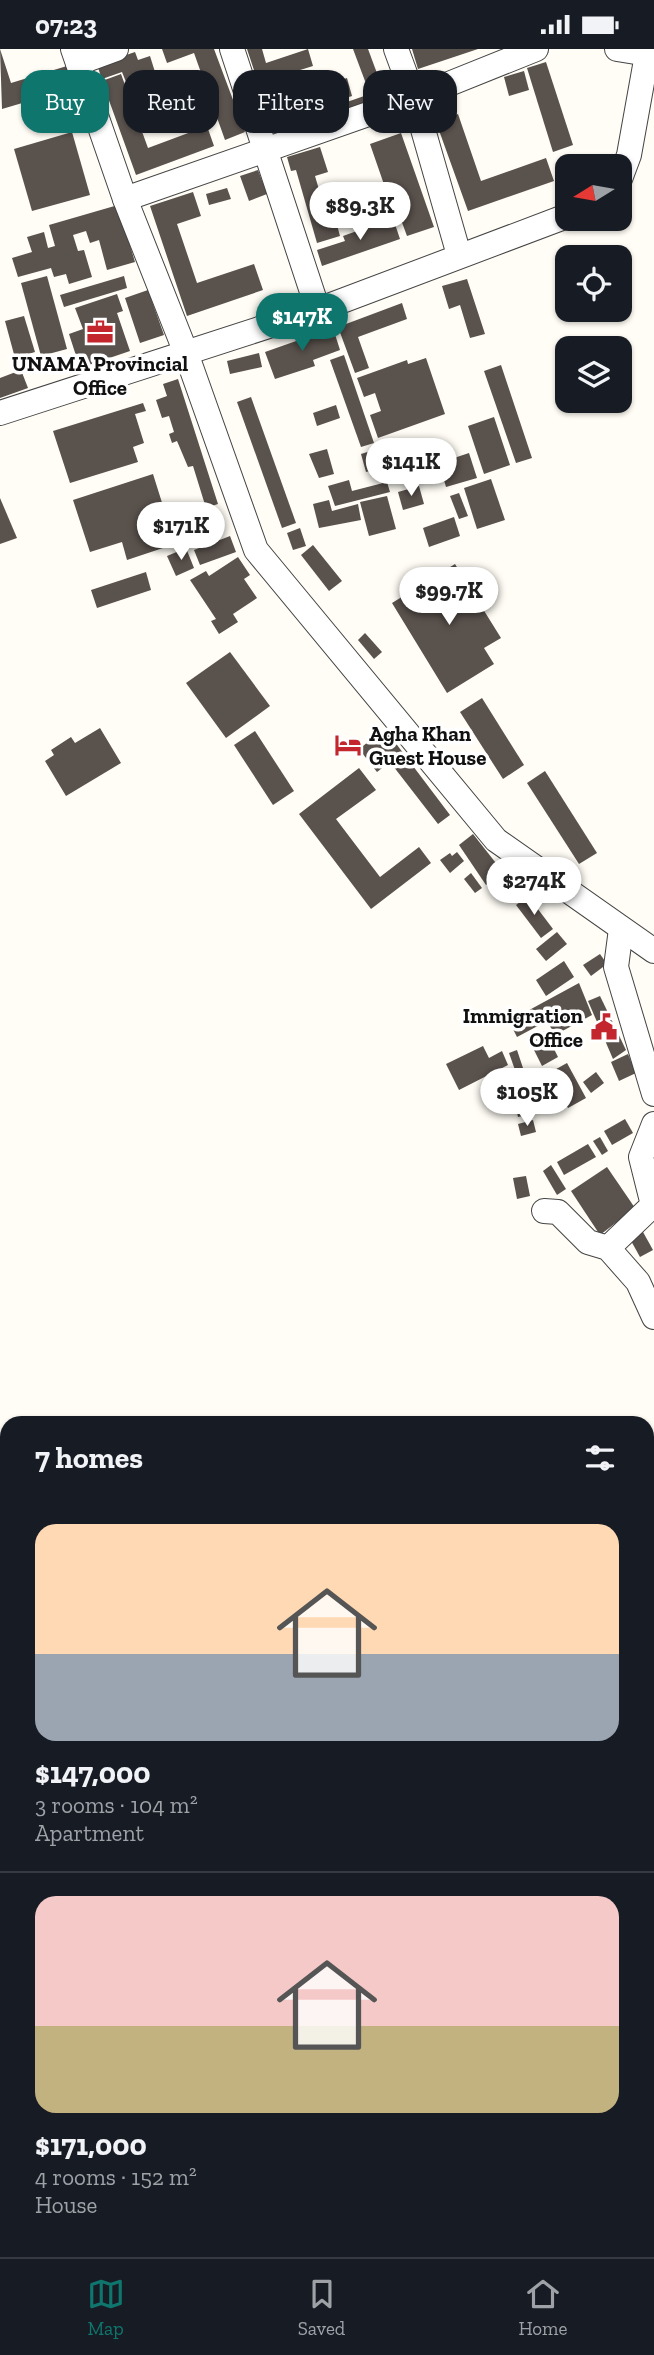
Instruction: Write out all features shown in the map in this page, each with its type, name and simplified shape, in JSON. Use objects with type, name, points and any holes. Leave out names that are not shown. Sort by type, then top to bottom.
[{"type":"street","points":[[116,49],[75,56],[125,199],[186,353],[256,550],[496,840],[654,951]]},
{"type":"street","points":[[232,49],[318,310]]},
{"type":"street","points":[[396,49],[404,70]]},
{"type":"street","points":[[457,81],[536,49]]},
{"type":"street","points":[[617,49],[648,52],[629,154]]},
{"type":"street","points":[[125,199],[363,116]]},
{"type":"street","points":[[424,133],[459,255]]},
{"type":"street","points":[[0,412],[318,310],[555,220]]},
{"type":"street","points":[[621,929],[616,967],[654,1094]]},
{"type":"street","points":[[608,1248],[653,1205],[641,1157],[654,1123]]},
{"type":"street","points":[[544,1211],[558,1212],[588,1242],[608,1248],[638,1282],[654,1317]]},
{"type":"building","points":[[0,49],[11,83],[21,80],[21,103],[2,109]]},
{"type":"building","points":[[162,49],[214,49],[233,100],[233,133],[242,133],[225,140],[219,123],[219,70],[200,70],[194,53],[167,63]]},
{"type":"building","points":[[247,49],[262,49],[266,63],[308,49],[313,66],[300,70],[254,70]]},
{"type":"building","points":[[353,49],[368,49],[376,70],[363,70],[363,76]]},
{"type":"building","points":[[412,49],[478,49],[418,69]]},
{"type":"building","points":[[135,52],[138,60],[150,56],[154,70],[123,70],[123,74],[122,72],[109,77],[109,70],[99,70],[97,65]]},
{"type":"building","points":[[546,62],[573,145],[553,152],[527,68]]},
{"type":"building","points":[[524,71],[529,90],[509,96],[504,77]]},
{"type":"building","points":[[121,74],[123,79],[123,133],[143,133],[148,148],[188,133],[209,133],[214,146],[136,175],[109,100],[109,78]]},
{"type":"building","points":[[363,96],[363,106],[349,111],[349,101]]},
{"type":"building","points":[[457,114],[481,181],[546,158],[554,181],[468,211],[440,133],[457,133]]},
{"type":"building","points":[[72,133],[90,195],[32,211],[14,149]]},
{"type":"building","points":[[401,133],[434,227],[407,236],[400,217],[405,215],[397,192],[388,196],[370,144]]},
{"type":"building","points":[[320,147],[328,172],[315,176],[330,227],[337,225],[340,236],[317,243],[296,170],[291,171],[287,157]]},
{"type":"building","points":[[258,170],[267,194],[249,201],[240,176]]},
{"type":"building","points":[[227,188],[231,199],[209,205],[206,194]]},
{"type":"building","points":[[193,192],[201,216],[177,224],[197,283],[254,264],[263,290],[187,316],[150,206]]},
{"type":"building","points":[[118,205],[135,262],[107,270],[99,240],[90,243],[86,231],[73,235],[78,251],[84,250],[92,277],[69,284],[66,274],[54,277],[51,268],[18,277],[12,258],[32,252],[27,237],[44,232],[48,248],[55,246],[49,225]]},
{"type":"building","points":[[393,218],[400,239],[322,266],[317,250],[345,241],[343,236]]},
{"type":"building","points":[[47,276],[67,349],[41,356],[21,283]]},
{"type":"building","points":[[124,276],[127,288],[64,307],[60,295]]},
{"type":"building","points":[[467,279],[485,334],[470,338],[460,305],[449,309],[442,286]]},
{"type":"building","points":[[148,290],[164,335],[140,343],[125,298]]},
{"type":"building","name":"UNAMA Provincial Office","points":[[117,294],[123,311],[117,313],[130,351],[80,368],[69,334],[83,329],[75,308]]},
{"type":"building","points":[[402,303],[407,319],[358,337],[369,368],[355,373],[338,327]]},
{"type":"building","points":[[24,316],[35,352],[15,358],[5,321]]},
{"type":"building","points":[[333,328],[340,350],[313,360],[315,366],[275,379],[265,352]]},
{"type":"building","points":[[259,353],[262,367],[230,374],[227,361]]},
{"type":"building","points":[[344,355],[374,443],[361,447],[330,360]]},
{"type":"building","points":[[426,358],[445,414],[378,438],[370,415],[381,411],[375,393],[364,397],[357,378],[407,360],[408,364]]},
{"type":"building","points":[[501,365],[532,458],[516,463],[484,371]]},
{"type":"building","points":[[21,370],[28,388],[0,398],[0,378]]},
{"type":"building","points":[[178,379],[218,504],[206,508],[193,466],[188,467],[177,441],[172,443],[169,434],[174,432],[169,416],[162,418],[156,400],[167,396],[163,384]]},
{"type":"building","points":[[251,397],[296,523],[282,528],[237,402]]},
{"type":"building","points":[[143,403],[146,411],[135,414],[144,443],[133,447],[138,462],[70,483],[53,431]]},
{"type":"building","points":[[336,405],[340,418],[317,426],[313,413]]},
{"type":"building","points":[[494,417],[510,465],[484,474],[468,426]]},
{"type":"building","points":[[327,449],[334,474],[319,478],[309,454]]},
{"type":"building","points":[[377,449],[382,468],[366,472],[361,454]]},
{"type":"building","points":[[469,453],[477,478],[446,487],[439,463]]},
{"type":"building","points":[[153,474],[175,544],[127,560],[122,542],[90,552],[73,500]]},
{"type":"building","points":[[491,479],[505,520],[477,529],[464,488]]},
{"type":"building","points":[[349,480],[352,491],[387,482],[390,492],[335,506],[328,486]]},
{"type":"building","points":[[419,486],[424,504],[403,510],[398,492]]},
{"type":"building","points":[[459,493],[468,516],[459,519],[450,496]]},
{"type":"building","points":[[387,496],[396,529],[369,536],[360,502]]},
{"type":"building","points":[[0,498],[17,538],[0,544]]},
{"type":"building","points":[[329,500],[332,511],[358,504],[361,520],[319,528],[313,504]]},
{"type":"building","points":[[454,517],[460,536],[429,547],[423,528]]},
{"type":"building","points":[[300,528],[306,546],[293,550],[287,533]]},
{"type":"building","points":[[230,536],[236,552],[200,565],[194,550]]},
{"type":"building","points":[[313,545],[342,581],[329,591],[301,555]]},
{"type":"building","points":[[186,548],[194,568],[176,576],[167,556]]},
{"type":"building","points":[[238,557],[250,575],[244,579],[257,598],[233,614],[238,622],[219,634],[211,621],[216,619],[190,580],[206,571],[209,576]]},
{"type":"building","points":[[455,564],[501,638],[484,648],[494,664],[447,693],[392,603]]},
{"type":"building","points":[[146,572],[151,590],[97,608],[91,590]]},
{"type":"building","points":[[365,633],[382,652],[374,659],[358,640]]},
{"type":"building","points":[[230,652],[270,706],[226,738],[186,683]]},
{"type":"building","points":[[482,698],[524,765],[503,779],[460,712]]},
{"type":"building","points":[[100,728],[121,763],[66,796],[45,761],[54,755],[51,750],[71,737],[75,743]]},
{"type":"building","points":[[385,729],[450,815],[438,824],[390,762],[377,772],[359,749]]},
{"type":"building","points":[[255,731],[294,791],[273,805],[234,745]]},
{"type":"building","points":[[359,768],[376,790],[336,819],[380,877],[419,847],[431,863],[371,909],[299,814]]},
{"type":"building","points":[[545,771],[597,853],[579,864],[527,783]]},
{"type":"building","points":[[473,834],[503,872],[486,885],[459,845]]},
{"type":"building","points":[[457,852],[464,861],[450,873],[440,860]]},
{"type":"building","points":[[471,873],[482,888],[475,893],[464,879]]},
{"type":"building","points":[[528,896],[553,929],[541,938],[516,905]]},
{"type":"building","points":[[557,932],[567,944],[546,961],[536,949]]},
{"type":"building","points":[[600,954],[607,964],[591,976],[583,965]]},
{"type":"building","points":[[564,961],[574,977],[546,996],[536,980]]},
{"type":"building","points":[[579,983],[592,1015],[555,1035],[547,1021],[517,1037],[509,1021]]},
{"type":"building","points":[[600,996],[626,1050],[613,1059],[588,1001]]},
{"type":"building","points":[[545,1031],[558,1057],[542,1066],[529,1040]]},
{"type":"building","points":[[483,1046],[489,1058],[502,1051],[508,1065],[459,1090],[446,1064]]},
{"type":"building","points":[[517,1050],[523,1068],[515,1070],[509,1053]]},
{"type":"building","points":[[628,1054],[636,1073],[619,1081],[611,1062]]},
{"type":"building","points":[[567,1063],[586,1098],[568,1108],[549,1073]]},
{"type":"building","points":[[596,1072],[604,1083],[591,1093],[583,1082]]},
{"type":"building","points":[[530,1104],[532,1114],[518,1117],[516,1108]]},
{"type":"building","points":[[625,1119],[633,1133],[612,1145],[604,1131]]},
{"type":"building","points":[[533,1120],[536,1132],[521,1136],[518,1124]]},
{"type":"building","points":[[600,1137],[608,1151],[602,1155],[593,1141]]},
{"type":"building","points":[[588,1144],[596,1157],[564,1175],[557,1162]]},
{"type":"building","points":[[551,1165],[566,1189],[557,1195],[543,1171]]},
{"type":"building","points":[[607,1167],[635,1208],[600,1235],[571,1191]]},
{"type":"building","points":[[526,1176],[530,1196],[517,1199],[513,1178]]},
{"type":"building","points":[[643,1232],[653,1250],[640,1257],[630,1239]]},
{"type":"place","name":"UNAMA Provincial Office","points":[[100,332]]},
{"type":"place","name":"Agha Khan Guest House","points":[[348,745]]},
{"type":"place","name":"Immigration Office","points":[[604,1027]]}]
